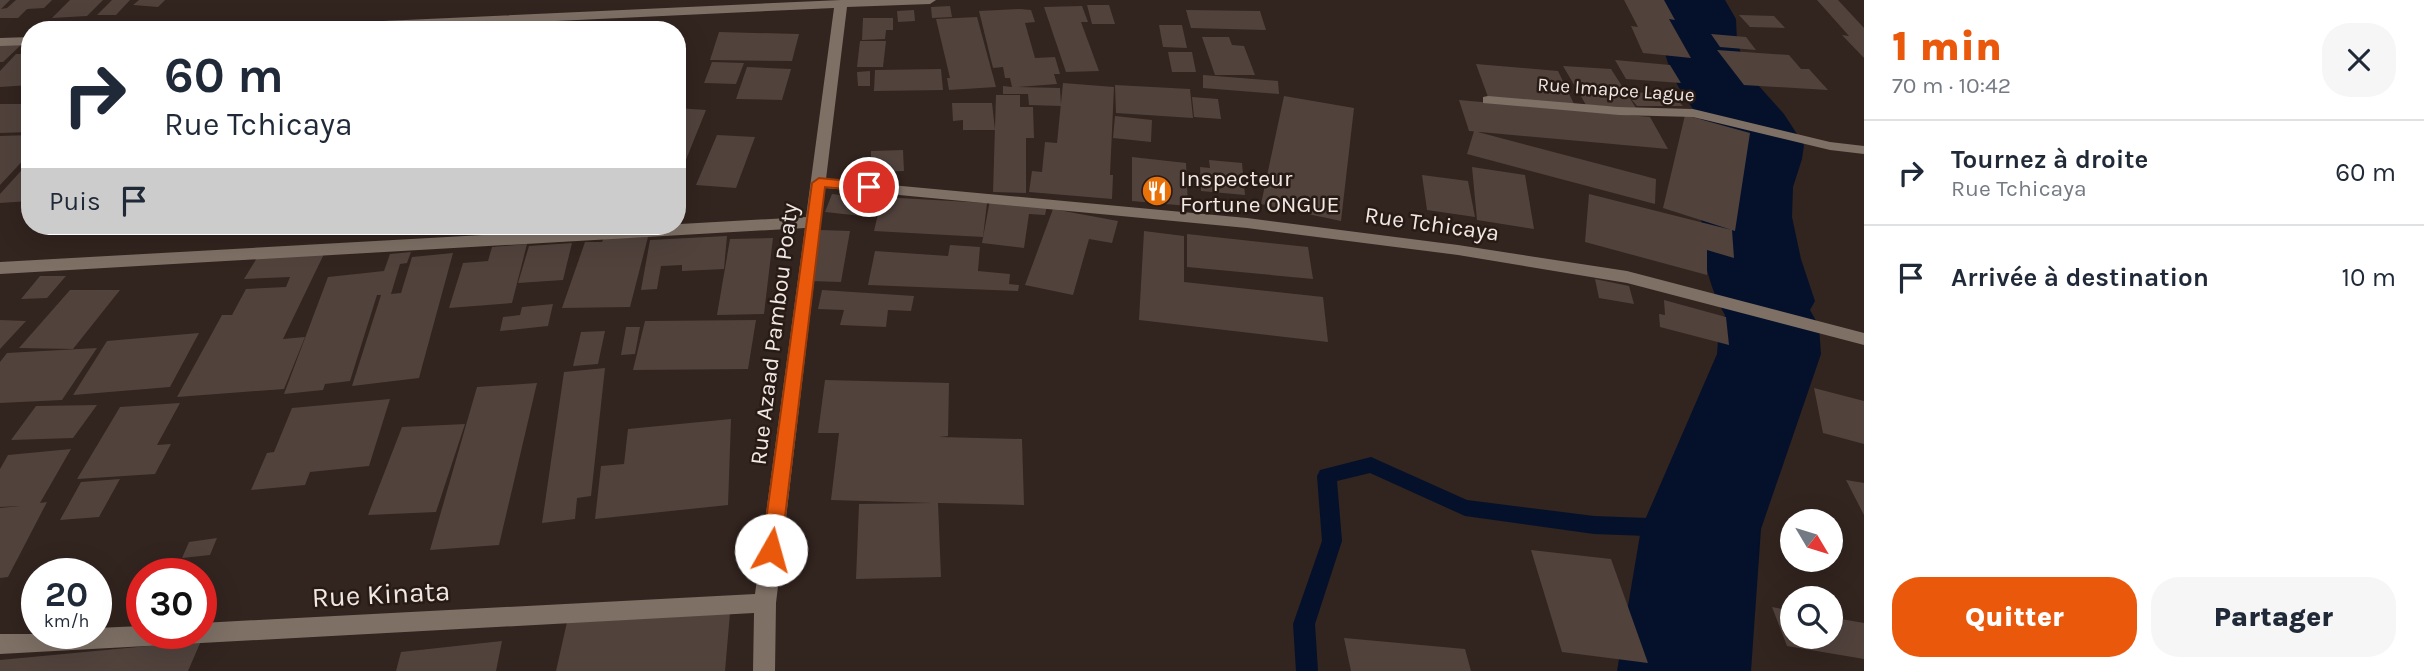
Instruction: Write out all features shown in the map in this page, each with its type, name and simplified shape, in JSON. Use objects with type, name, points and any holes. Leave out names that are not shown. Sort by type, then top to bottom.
[{"type":"street","points":[[470,21],[930,0]]},
{"type":"street","name":"Rue Azaad Pambou Poaty","points":[[764,671],[765,603],[841,4]]},
{"type":"street","points":[[0,42],[21,41]]},
{"type":"street","name":"Rue Imapce Lague","points":[[1488,100],[1619,111],[1693,113],[1830,146],[1864,150]]},
{"type":"street","name":"Rue Tchicaya","points":[[819,183],[1247,223],[1458,250],[1628,277],[1864,339]]},
{"type":"street","points":[[686,229],[813,222]]},
{"type":"street","points":[[0,268],[583,235]]},
{"type":"street","name":"Rue Kinata","points":[[0,644],[765,603]]},
{"type":"building","points":[[0,0],[10,0],[1,9],[7,8],[16,0],[52,0],[44,8],[27,9],[18,18],[0,18]]},
{"type":"building","points":[[70,0],[103,0],[87,16],[52,18]]},
{"type":"building","points":[[112,0],[130,0],[116,15],[97,15]]},
{"type":"building","points":[[139,0],[165,0],[158,7],[133,5]]},
{"type":"building","points":[[1624,0],[1664,0],[1675,20],[1669,19],[1691,58],[1643,53],[1631,26],[1638,27]]},
{"type":"building","points":[[1817,0],[1838,0],[1864,28],[1864,58],[1842,35],[1849,36]]},
{"type":"building","points":[[1087,5],[1109,5],[1115,24],[1092,24]]},
{"type":"building","points":[[950,6],[952,17],[932,18],[931,7]]},
{"type":"building","points":[[1082,6],[1088,22],[1081,22],[1099,71],[1066,72],[1044,7]]},
{"type":"building","points":[[914,10],[915,21],[898,22],[897,11]]},
{"type":"building","points":[[1031,10],[1035,22],[1025,23],[1035,58],[1055,57],[1060,74],[1054,74],[1057,84],[1018,87],[1060,88],[1061,106],[1029,105],[1028,94],[1003,94],[1003,86],[1012,87],[1010,78],[1005,78],[1003,67],[993,68],[979,11]]},
{"type":"building","points":[[1186,10],[1260,11],[1266,30],[1191,28]]},
{"type":"building","points":[[1739,15],[1774,16],[1785,28],[1750,27]]},
{"type":"building","points":[[977,17],[996,87],[949,90],[947,78],[950,78],[936,19]]},
{"type":"building","points":[[863,18],[893,18],[893,30],[886,30],[885,39],[862,40]]},
{"type":"building","points":[[1159,25],[1182,25],[1187,48],[1163,47]]},
{"type":"building","points":[[719,32],[799,34],[792,61],[710,60]]},
{"type":"building","points":[[1711,34],[1746,37],[1756,50],[1720,47]]},
{"type":"building","points":[[1202,37],[1229,37],[1232,45],[1244,46],[1255,75],[1215,75]]},
{"type":"building","points":[[860,41],[886,41],[883,67],[857,67]]},
{"type":"building","points":[[21,44],[3,62],[0,62],[0,45]]},
{"type":"building","points":[[1717,50],[1789,55],[1801,69],[1809,69],[1828,90],[1744,85]]},
{"type":"building","points":[[1168,52],[1192,52],[1196,72],[1172,72]]},
{"type":"building","points":[[16,54],[21,54],[21,86],[0,87],[0,71]]},
{"type":"building","points":[[1615,60],[1670,65],[1681,83],[1626,79]]},
{"type":"building","points":[[712,62],[744,63],[736,84],[704,83]]},
{"type":"building","points":[[1476,64],[1558,71],[1574,104],[1488,97]]},
{"type":"building","points":[[1563,66],[1611,69],[1636,108],[1586,105]]},
{"type":"building","points":[[747,67],[791,69],[782,100],[736,99]]},
{"type":"building","points":[[941,69],[943,90],[874,91],[875,70]]},
{"type":"building","points":[[870,71],[870,86],[858,86],[857,72]]},
{"type":"building","points":[[1203,75],[1278,81],[1279,94],[1203,88]]},
{"type":"building","points":[[1063,83],[1114,87],[1110,175],[1113,175],[1112,199],[1029,192],[1032,171],[1042,172],[1045,142],[1057,143]]},
{"type":"building","points":[[1115,85],[1190,89],[1193,118],[1116,113]]},
{"type":"building","points":[[1670,92],[1683,106],[1637,106],[1626,93]]},
{"type":"building","points":[[996,95],[1020,95],[1020,107],[1033,107],[1034,138],[1026,138],[1026,193],[993,192]]},
{"type":"building","points":[[1284,96],[1354,108],[1341,221],[1261,204]]},
{"type":"building","points":[[1192,97],[1218,99],[1221,119],[1194,117]]},
{"type":"building","points":[[1459,100],[1650,117],[1668,149],[1469,131]]},
{"type":"building","points":[[952,103],[992,103],[995,130],[963,130],[963,120],[953,121]]},
{"type":"building","points":[[0,104],[21,104],[21,132],[0,133]]},
{"type":"building","points":[[686,109],[706,110],[686,160]]},
{"type":"building","points":[[1685,115],[1750,133],[1735,231],[1663,208]]},
{"type":"building","points":[[1115,116],[1152,120],[1151,142],[1113,138]]},
{"type":"building","points":[[1474,131],[1656,179],[1655,204],[1467,154]]},
{"type":"building","points":[[21,135],[21,163],[0,185],[0,136]]},
{"type":"building","points":[[717,135],[755,137],[736,188],[696,185]]},
{"type":"building","points":[[903,150],[904,171],[871,172],[871,151]]},
{"type":"building","points":[[1132,157],[1186,163],[1188,206],[1132,201]]},
{"type":"building","points":[[1209,160],[1242,163],[1245,195],[1201,191],[1200,167],[1210,168]]},
{"type":"building","points":[[1472,167],[1525,175],[1534,229],[1477,220]]},
{"type":"building","points":[[21,171],[21,202],[0,203],[0,194]]},
{"type":"building","points":[[1422,175],[1468,181],[1475,217],[1427,210]]},
{"type":"building","points":[[832,194],[877,199],[871,217],[825,212]]},
{"type":"building","points":[[1589,194],[1732,230],[1734,258],[1707,250],[1707,275],[1585,242]]},
{"type":"building","points":[[882,197],[987,203],[983,237],[874,231]]},
{"type":"building","points":[[990,200],[1047,206],[1045,215],[1029,214],[1024,248],[982,243]]},
{"type":"building","points":[[1053,209],[1118,221],[1112,243],[1089,239],[1073,295],[1025,285]]},
{"type":"building","points":[[820,230],[850,231],[841,282],[810,281]]},
{"type":"building","points":[[1144,231],[1184,236],[1184,282],[1323,297],[1328,342],[1139,320]]},
{"type":"building","points":[[1187,234],[1308,247],[1313,279],[1187,267]]},
{"type":"building","points":[[727,236],[724,269],[682,271],[682,265],[661,266],[657,289],[641,290],[650,240]]},
{"type":"building","points":[[648,237],[630,307],[562,308],[585,242],[602,242],[604,238]]},
{"type":"building","points":[[773,238],[764,314],[717,315],[730,239]]},
{"type":"building","points":[[572,243],[563,280],[518,283],[529,246]]},
{"type":"building","points":[[527,244],[512,303],[449,308],[463,263],[488,261],[492,247]]},
{"type":"building","points":[[950,245],[980,247],[978,271],[1010,274],[1009,284],[1019,285],[1018,291],[868,285],[875,251],[948,256]]},
{"type":"building","points":[[411,252],[407,263],[400,264],[391,294],[401,293],[412,257],[453,253],[419,378],[352,386],[381,295],[377,295],[350,381],[325,384],[323,390],[284,394],[328,277],[384,271],[390,254]]},
{"type":"building","points":[[324,254],[283,339],[305,337],[284,389],[177,397],[222,315],[232,315],[246,289],[286,287],[290,277],[244,279],[257,258]]},
{"type":"building","points":[[40,276],[66,276],[47,298],[21,299]]},
{"type":"building","points":[[1595,279],[1629,286],[1634,304],[1599,298]]},
{"type":"building","points":[[70,290],[120,290],[73,349],[19,348]]},
{"type":"building","points":[[822,290],[914,296],[911,311],[888,310],[886,327],[840,325],[844,310],[818,309]]},
{"type":"building","points":[[1664,300],[1726,317],[1729,345],[1660,327],[1659,314],[1665,315]]},
{"type":"building","points":[[553,304],[548,326],[500,331],[503,317],[520,315],[522,307]]},
{"type":"building","points":[[0,320],[26,321],[0,349]]},
{"type":"building","points":[[756,320],[748,369],[633,370],[645,321]]},
{"type":"building","points":[[626,327],[640,327],[635,354],[621,355]]},
{"type":"building","points":[[605,331],[598,364],[573,366],[581,332]]},
{"type":"building","points":[[199,333],[170,387],[73,395],[107,341]]},
{"type":"building","points":[[97,348],[62,400],[0,403],[0,362],[7,353]]},
{"type":"building","points":[[605,368],[591,496],[577,498],[575,519],[542,523],[564,372]]},
{"type":"building","points":[[825,380],[949,383],[948,436],[939,437],[1022,439],[1024,505],[938,503],[941,577],[856,579],[859,504],[932,503],[831,500],[839,433],[818,433]]},
{"type":"building","points":[[537,383],[499,545],[430,550],[477,387]]},
{"type":"building","points":[[1814,388],[1864,401],[1864,444],[1823,433]]},
{"type":"building","points":[[390,399],[369,466],[310,472],[305,485],[251,490],[267,453],[274,452],[292,408]]},
{"type":"building","points":[[180,403],[157,445],[171,444],[155,474],[77,479],[120,407]]},
{"type":"building","points":[[97,405],[73,438],[11,440],[36,406]]},
{"type":"building","points":[[731,419],[728,505],[595,519],[601,466],[624,464],[628,429]]},
{"type":"building","points":[[465,424],[436,512],[368,515],[402,427]]},
{"type":"building","points":[[71,449],[40,503],[47,502],[8,577],[0,578],[0,508],[20,506],[0,507],[0,469],[8,455]]},
{"type":"building","points":[[120,479],[99,517],[60,520],[81,482]]},
{"type":"building","points":[[1846,480],[1864,483],[1864,515]]},
{"type":"building","points":[[217,538],[210,555],[182,558],[189,542]]},
{"type":"building","points":[[1531,550],[1611,559],[1648,663],[1562,652]]},
{"type":"building","points":[[1772,607],[1780,609],[1780,628]]},
{"type":"building","points":[[730,613],[725,671],[556,671],[567,622]]},
{"type":"building","points":[[1843,619],[1864,623],[1864,659],[1805,649],[1843,649]]},
{"type":"building","points":[[1344,638],[1465,649],[1471,671],[1351,671]]},
{"type":"building","points":[[502,641],[496,671],[396,671],[401,652]]},
{"type":"building","points":[[126,648],[198,649],[188,671],[0,671],[0,660]]},
{"type":"waterway","points":[[1690,0],[1700,19],[1700,42],[1713,82],[1745,119]]},
{"type":"waterway","points":[[1755,131],[1760,138],[1762,152],[1749,187],[1747,217],[1754,259],[1766,301]]},
{"type":"waterway","points":[[1684,671],[1701,529],[1769,354],[1769,326]]},
{"type":"waterway","points":[[1307,671],[1304,624],[1332,541],[1327,476],[1371,465],[1465,508],[1594,525],[1701,529]]},
{"type":"place","name":"Inspecteur Fortune ONGUE","points":[[1157,191]]},
{"type":"route","points":[[771,550],[819,183],[869,187]]}]
